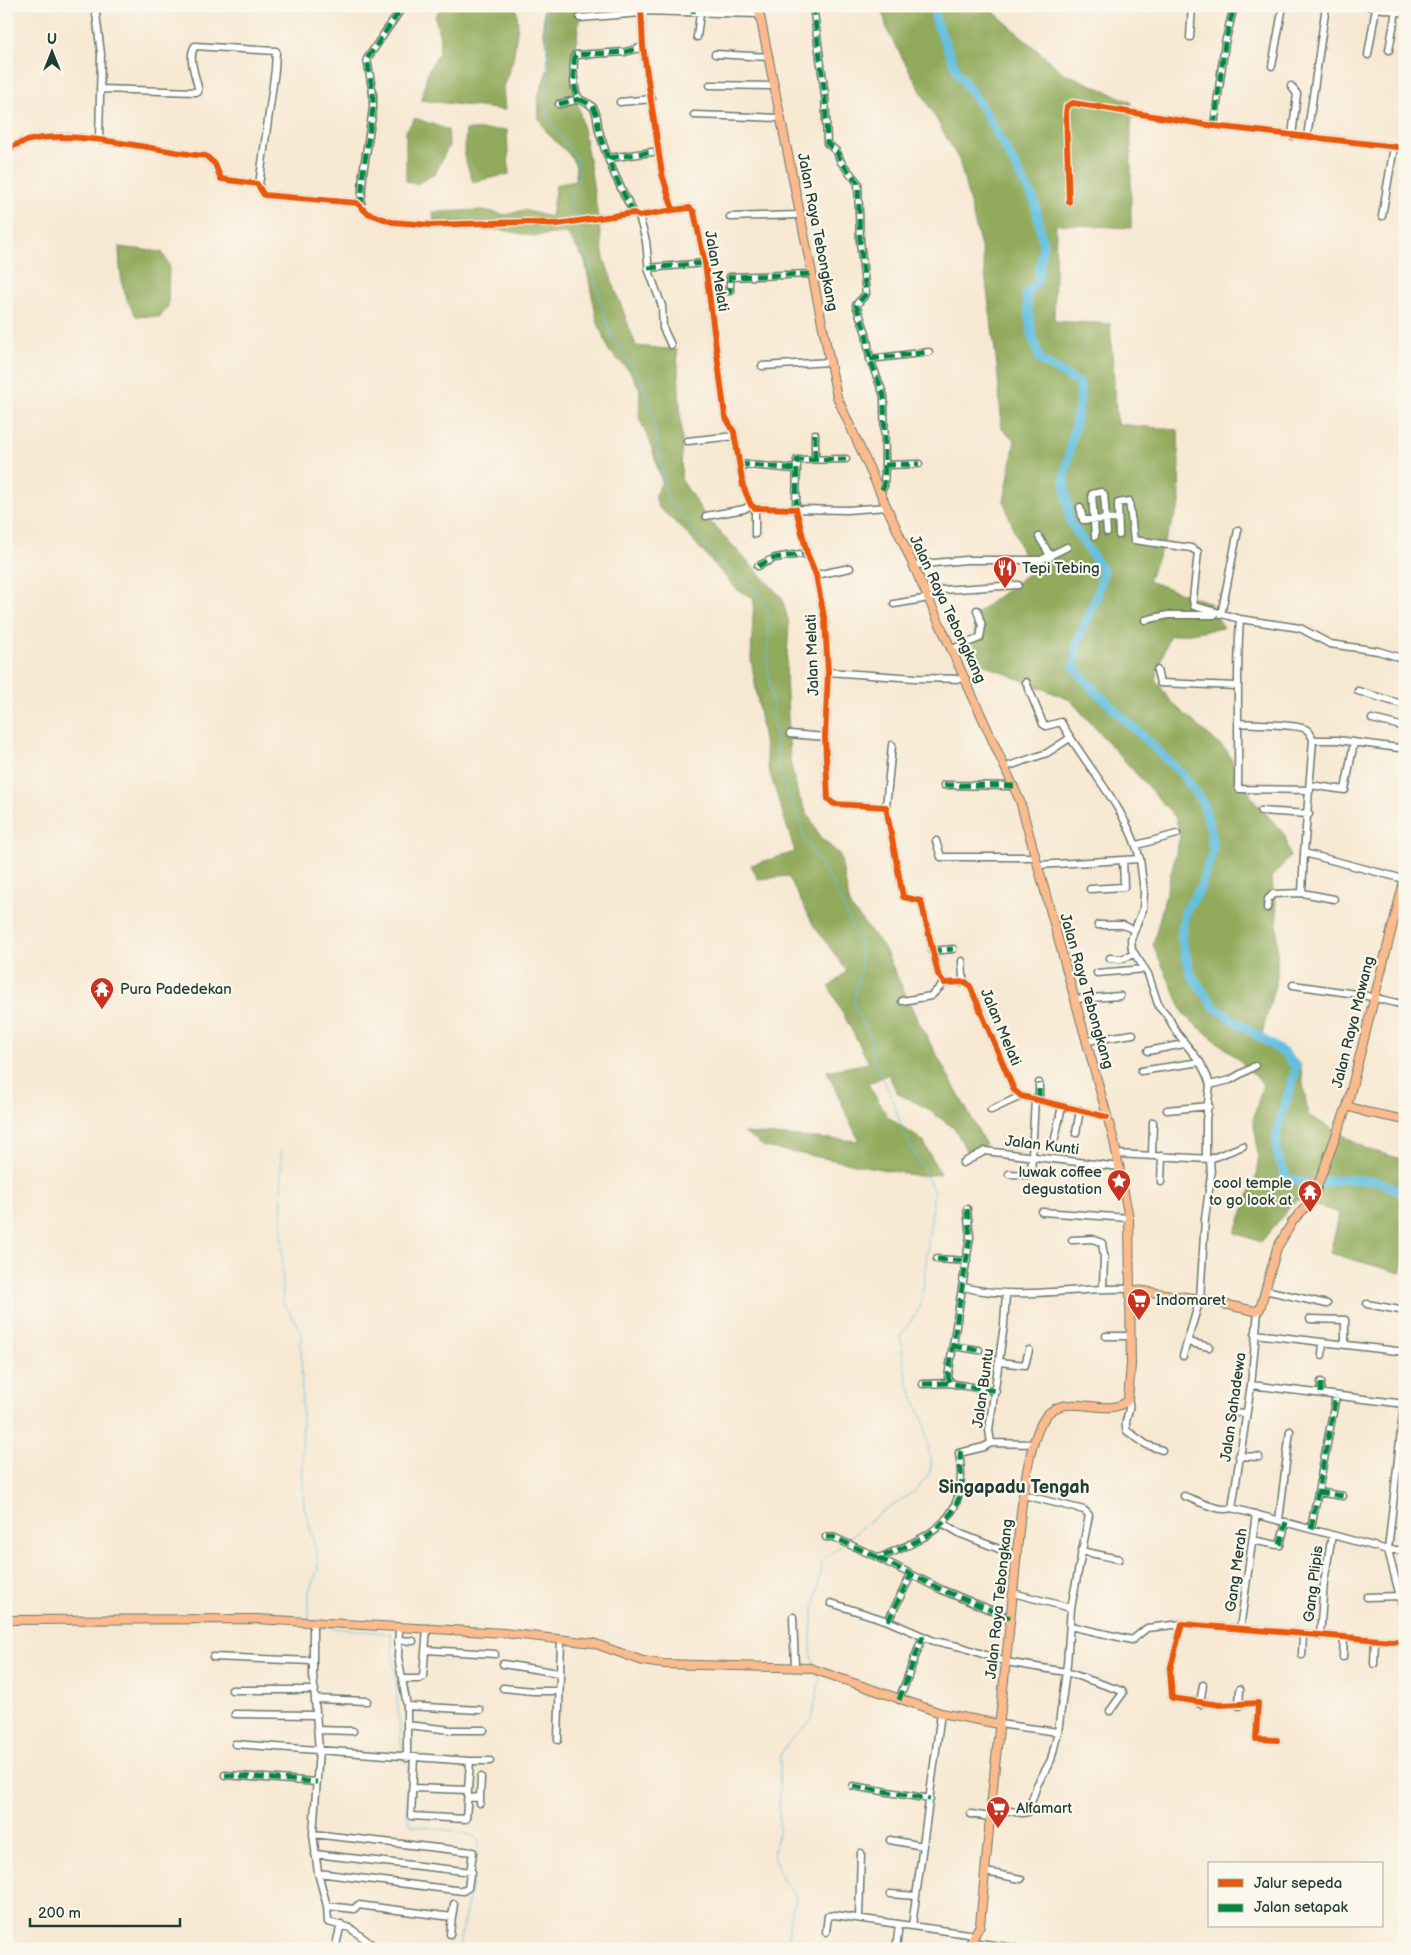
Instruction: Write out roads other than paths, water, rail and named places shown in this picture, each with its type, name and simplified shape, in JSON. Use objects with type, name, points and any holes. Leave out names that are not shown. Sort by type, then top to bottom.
[{"type":"main road","name":"Jalan Raya Tebongkang","points":[[759,10],[811,274],[839,403],[1006,767],[1024,814],[1117,1154],[1129,1218],[1130,1336],[1128,1400],[1116,1406],[1066,1405],[1054,1408],[1044,1418],[1029,1459],[1010,1618],[980,1925],[971,1942]]},
{"type":"main road","name":"Jalan Raya Mawang","points":[[1258,1311],[1279,1241],[1316,1191],[1347,1106],[1404,881]]},
{"type":"main road","points":[[1347,1106],[1405,1120]]},
{"type":"main road","points":[[1130,1289],[1200,1299],[1258,1311]]},
{"type":"main road","points":[[6,1620],[193,1618],[399,1626],[561,1640],[602,1645],[643,1661],[663,1664],[796,1666],[810,1668],[941,1713],[999,1724]]},
{"type":"street","points":[[95,6],[101,54],[99,138]]},
{"type":"street","points":[[361,207],[362,173],[373,109],[373,94],[367,59],[403,6]]},
{"type":"street","points":[[813,6],[825,95],[827,143],[839,154],[842,162],[855,177],[859,188],[860,241],[866,294],[856,305],[866,332],[870,360],[884,396],[885,465],[884,486],[880,492]]},
{"type":"street","points":[[1190,37],[1192,6]]},
{"type":"street","points":[[1214,126],[1226,43],[1234,6]]},
{"type":"street","points":[[1272,66],[1283,6]]},
{"type":"street","points":[[1307,137],[1326,6]]},
{"type":"street","points":[[1368,6],[1405,13]]},
{"type":"street","points":[[1368,55],[1376,8]]},
{"type":"street","points":[[100,89],[198,92],[192,49],[195,46],[276,51],[259,185],[264,195],[356,203],[367,213],[392,222],[430,225],[528,222],[557,224],[673,210],[662,174],[658,151],[643,47],[641,10]]},
{"type":"street","points":[[580,18],[641,10],[759,10]]},
{"type":"street","points":[[696,11],[697,37]]},
{"type":"street","points":[[1389,50],[1396,11]]},
{"type":"street","points":[[580,99],[573,76],[575,55],[625,52],[643,47]]},
{"type":"street","points":[[715,54],[768,57]]},
{"type":"street","points":[[710,85],[774,86]]},
{"type":"street","points":[[1291,86],[1297,94],[1292,136]]},
{"type":"street","points":[[559,104],[580,99],[593,106],[599,131],[614,175],[637,214],[646,241],[648,268],[662,306],[663,328],[671,345]]},
{"type":"street","points":[[620,102],[652,99]]},
{"type":"street","points":[[1069,202],[1066,113],[1067,106],[1070,104],[1135,112],[1214,126],[1405,148]]},
{"type":"street","points":[[694,115],[781,118]]},
{"type":"street","points":[[6,151],[21,142],[50,138],[99,138],[206,156],[214,164],[221,179],[259,185]]},
{"type":"street","points":[[1382,216],[1394,147]]},
{"type":"street","points":[[609,158],[658,151]]},
{"type":"street","name":"Jalan Melati","points":[[673,210],[693,209],[705,263],[720,391],[726,420],[734,436],[742,486],[753,507]]},
{"type":"street","points":[[730,217],[799,215]]},
{"type":"street","points":[[648,268],[705,263]]},
{"type":"street","points":[[709,292],[729,291],[730,277],[811,274]]},
{"type":"street","points":[[870,360],[929,352]]},
{"type":"street","points":[[762,366],[830,362]]},
{"type":"street","points":[[814,434],[815,458]]},
{"type":"street","points":[[687,441],[734,436]]},
{"type":"street","points":[[739,464],[796,469],[798,459],[846,460]]},
{"type":"street","points":[[885,465],[919,464]]},
{"type":"street","name":"Jalan Melati","points":[[796,469],[796,509],[807,553],[816,576],[825,622],[828,672],[825,737],[830,802],[886,807]]},
{"type":"street","points":[[1095,536],[1092,494],[1101,492],[1104,494],[1107,532]]},
{"type":"street","points":[[1119,535],[1118,503],[1129,501],[1134,540],[1196,550],[1198,554],[1193,604],[1240,619],[1300,628],[1330,644],[1378,651],[1404,658],[1405,645]]},
{"type":"street","points":[[753,507],[755,534]]},
{"type":"street","points":[[706,516],[753,507],[847,510],[887,507]]},
{"type":"street","points":[[1080,507],[1083,520],[1118,518]]},
{"type":"street","points":[[1220,614],[1238,530]]},
{"type":"street","points":[[1039,537],[1051,556]]},
{"type":"street","points":[[913,564],[966,560],[1036,560],[1051,556],[1067,547]]},
{"type":"street","points":[[758,566],[775,558],[807,553]]},
{"type":"street","points":[[816,576],[850,568]]},
{"type":"street","points":[[894,604],[927,595],[1018,585]]},
{"type":"street","points":[[952,649],[980,638],[982,626],[977,610]]},
{"type":"street","points":[[1145,620],[1168,615],[1220,614]]},
{"type":"street","points":[[1240,619],[1237,686],[1239,723],[1238,788],[1310,787],[1345,790],[1354,742]]},
{"type":"street","points":[[1156,670],[1160,683],[1237,686]]},
{"type":"street","points":[[828,672],[915,678],[966,679]]},
{"type":"street","points":[[1026,682],[1043,724],[1046,726],[1059,720],[1113,801],[1137,845],[1144,892],[1143,909],[1134,930],[1131,944],[1145,969],[1159,1007],[1167,1015],[1184,1044],[1200,1062],[1210,1086],[1206,1120],[1208,1159],[1211,1175],[1205,1219],[1200,1299],[1183,1356]]},
{"type":"street","points":[[1358,691],[1405,705]]},
{"type":"street","points":[[1313,740],[1354,742],[1400,748],[1405,728],[1372,719]]},
{"type":"street","points":[[1239,723],[1303,728],[1307,729],[1313,740],[1302,893]]},
{"type":"street","points":[[790,734],[825,737]]},
{"type":"street","points":[[1006,767],[1047,753],[1070,738]]},
{"type":"street","points":[[892,745],[886,807],[902,897],[917,899],[922,902],[938,974],[944,984],[931,996],[902,1001]]},
{"type":"street","points":[[944,785],[1014,786]]},
{"type":"street","points":[[1261,811],[1309,814]]},
{"type":"street","points":[[1137,845],[1177,834]]},
{"type":"street","points":[[936,841],[941,857],[1037,861],[1140,859]]},
{"type":"street","points":[[1304,853],[1404,881]]},
{"type":"street","points":[[1090,889],[1124,887],[1123,860]]},
{"type":"street","points":[[1267,908],[1268,899],[1273,894],[1302,893],[1334,899]]},
{"type":"street","points":[[1098,925],[1123,925],[1134,930]]},
{"type":"street","points":[[932,951],[953,949]]},
{"type":"street","points":[[1110,958],[1121,959],[1135,954]]},
{"type":"street","points":[[961,982],[963,976],[962,961]]},
{"type":"street","points":[[1097,974],[1145,969]]},
{"type":"street","name":"Jalan Melati","points":[[944,984],[966,982],[970,986],[1019,1094]]},
{"type":"street","points":[[1293,985],[1405,1005]]},
{"type":"street","points":[[1075,999],[1120,996]]},
{"type":"street","points":[[1087,1041],[1133,1034]]},
{"type":"street","points":[[1148,1051],[1184,1044]]},
{"type":"street","points":[[1141,1070],[1200,1062]]},
{"type":"street","points":[[1210,1086],[1230,1080],[1255,1066]]},
{"type":"street","points":[[1009,1174],[1030,1176],[1039,1083]]},
{"type":"street","points":[[991,1110],[1019,1094],[1107,1117]]},
{"type":"street","points":[[1054,1138],[1062,1106]]},
{"type":"street","points":[[1167,1110],[1209,1106]]},
{"type":"street","points":[[1076,1133],[1080,1110]]},
{"type":"street","points":[[1152,1156],[1153,1122]]},
{"type":"street","points":[[1117,1154],[1208,1159],[1243,1146]]},
{"type":"street","name":"Jalan Kunti","points":[[963,1163],[980,1153],[1032,1156],[1120,1167]]},
{"type":"street","points":[[1161,1182],[1162,1156]]},
{"type":"street","points":[[951,1383],[948,1374],[970,1237],[967,1209]]},
{"type":"street","points":[[1042,1212],[1129,1218]]},
{"type":"street","points":[[1072,1240],[1093,1239],[1102,1243],[1104,1256],[1103,1288]]},
{"type":"street","points":[[937,1260],[967,1261]]},
{"type":"street","points":[[963,1287],[1006,1293],[1055,1293],[1103,1288],[1130,1289]]},
{"type":"street","points":[[1265,1290],[1327,1304]]},
{"type":"street","name":"Jalan Buntu","points":[[1006,1293],[1000,1362],[989,1430],[991,1443],[1034,1444]]},
{"type":"street","points":[[1367,1304],[1405,1311]]},
{"type":"street","name":"Jalan Sahadewa","points":[[1232,1508],[1251,1385],[1258,1311]]},
{"type":"street","points":[[1310,1319],[1345,1320],[1344,1345]]},
{"type":"street","points":[[1255,1334],[1405,1352]]},
{"type":"street","points":[[1106,1336],[1130,1336]]},
{"type":"street","points":[[1188,1342],[1209,1347]]},
{"type":"street","points":[[1322,1355],[1323,1343]]},
{"type":"street","points":[[953,1346],[979,1350]]},
{"type":"street","points":[[1000,1362],[1025,1365],[1029,1350]]},
{"type":"street","points":[[1321,1382],[1321,1393]]},
{"type":"street","points":[[923,1384],[951,1383],[996,1391]]},
{"type":"street","points":[[1251,1385],[1404,1404]]},
{"type":"street","points":[[1405,1395],[1388,1550],[1405,1616]]},
{"type":"street","points":[[1311,1529],[1336,1396]]},
{"type":"street","points":[[1128,1400],[1130,1406],[1126,1421],[1127,1431],[1147,1445],[1162,1450]]},
{"type":"street","points":[[1230,1412],[1246,1413]]},
{"type":"street","points":[[1279,1520],[1290,1431]]},
{"type":"street","points":[[879,1558],[904,1547],[944,1524],[957,1503],[962,1489],[960,1453],[984,1447],[991,1443]]},
{"type":"street","points":[[1239,1456],[1259,1457]]},
{"type":"street","points":[[1318,1492],[1343,1496]]},
{"type":"street","points":[[991,1808],[1028,1812],[1037,1785],[1051,1760],[1058,1732],[1066,1672],[1070,1608],[1088,1512],[1024,1495]]},
{"type":"street","points":[[1184,1496],[1218,1507],[1232,1508],[1256,1514],[1388,1550],[1405,1550]]},
{"type":"street","name":"Gang Merah","points":[[1240,1629],[1256,1514]]},
{"type":"street","points":[[1252,1540],[1279,1545],[1286,1522]]},
{"type":"street","points":[[944,1524],[961,1534],[1017,1556]]},
{"type":"street","name":"Gang Plipis","points":[[1320,1636],[1324,1582],[1332,1535]]},
{"type":"street","points":[[826,1538],[833,1537],[879,1558],[910,1575],[1010,1618]]},
{"type":"street","points":[[1081,1551],[1119,1559]]},
{"type":"street","points":[[888,1621],[910,1575]]},
{"type":"street","points":[[1013,1593],[1070,1608]]},
{"type":"street","points":[[1367,1597],[1400,1596]]},
{"type":"street","points":[[831,1603],[888,1621],[923,1636],[1006,1662],[1066,1672],[1122,1691],[1110,1711]]},
{"type":"street","points":[[793,1617],[796,1666]]},
{"type":"street","points":[[313,1623],[313,1661],[319,1750],[313,1834],[318,1873],[327,1906],[328,1922],[341,1924],[378,1949]]},
{"type":"street","points":[[1182,1624],[1170,1670],[1170,1694],[1173,1699],[1200,1704],[1239,1706],[1258,1703],[1256,1738],[1277,1740]]},
{"type":"street","points":[[1070,1626],[1132,1640],[1147,1628],[1182,1624],[1405,1642]]},
{"type":"street","points":[[399,1626],[398,1640],[407,1706],[413,1788],[411,1814],[416,1818],[466,1819],[470,1761]]},
{"type":"street","points":[[402,1679],[422,1678],[427,1628]]},
{"type":"street","points":[[1302,1655],[1303,1634]]},
{"type":"street","points":[[899,1700],[923,1636]]},
{"type":"street","points":[[1343,1657],[1344,1638]]},
{"type":"street","points":[[398,1640],[413,1640]]},
{"type":"street","points":[[558,1740],[561,1640]]},
{"type":"street","points":[[1374,1664],[1375,1640]]},
{"type":"street","points":[[426,1650],[495,1654]]},
{"type":"street","points":[[213,1657],[313,1661]]},
{"type":"street","points":[[503,1664],[559,1673]]},
{"type":"street","points":[[1200,1704],[1203,1685]]},
{"type":"street","points":[[502,1688],[533,1692],[558,1691]]},
{"type":"street","points":[[1239,1706],[1240,1689]]},
{"type":"street","points":[[232,1690],[315,1690]]},
{"type":"street","points":[[316,1699],[367,1701]]},
{"type":"street","points":[[407,1706],[480,1710]]},
{"type":"street","points":[[912,1926],[941,1713]]},
{"type":"street","points":[[235,1714],[317,1715]]},
{"type":"street","points":[[999,1724],[1058,1732]]},
{"type":"street","points":[[408,1725],[456,1731],[484,1730]]},
{"type":"street","points":[[318,1730],[353,1732]]},
{"type":"street","points":[[235,1744],[411,1758],[490,1761]]},
{"type":"street","points":[[225,1775],[317,1782]]},
{"type":"street","points":[[468,1798],[480,1800],[481,1777]]},
{"type":"street","points":[[853,1786],[930,1799]]},
{"type":"street","points":[[413,1788],[468,1790]]},
{"type":"street","points":[[970,1814],[990,1817]]},
{"type":"street","points":[[313,1834],[472,1852],[472,1872],[468,1888],[463,1891],[318,1873]]},
{"type":"street","points":[[890,1840],[922,1846]]},
{"type":"street","points":[[859,1917],[861,1853]]},
{"type":"street","points":[[315,1854],[472,1872]]},
{"type":"street","points":[[986,1872],[1021,1879]]},
{"type":"street","points":[[890,1894],[916,1896]]},
{"type":"street","points":[[450,1934],[454,1904]]},
{"type":"street","points":[[327,1906],[354,1909],[358,1905],[452,1917]]},
{"type":"street","points":[[826,1932],[832,1915],[859,1917],[912,1926],[971,1942],[1016,1948]]},
{"type":"street","points":[[336,1949],[341,1924]]},
{"type":"street","points":[[896,1949],[899,1924]]},
{"type":"waterway","points":[[545,6],[549,58],[545,107],[550,120],[577,160],[579,177],[571,193],[574,220]]},
{"type":"waterway","points":[[934,6],[936,22],[958,73],[985,112],[1035,202],[1043,244],[1038,280],[1026,295],[1032,335],[1040,360],[1080,384],[1080,400],[1064,479],[1070,522],[1103,571],[1097,596],[1077,642],[1074,667],[1094,690],[1183,775],[1203,803],[1210,826],[1213,851],[1200,888],[1185,912],[1181,937],[1191,975],[1215,1008],[1284,1053],[1296,1067],[1277,1132],[1276,1143],[1277,1152],[1287,1178],[1310,1185],[1343,1179],[1378,1181],[1405,1194]]},
{"type":"waterway","points":[[574,224],[593,274],[611,336],[639,376],[651,407],[667,499],[725,567],[759,593],[768,612],[768,669],[780,775],[800,821],[804,839],[834,885],[860,946],[861,970],[854,997],[855,1008],[869,1035],[873,1058],[889,1091],[904,1133],[934,1191],[922,1298],[918,1311],[900,1337],[907,1382],[924,1423],[931,1464],[930,1473],[915,1491],[883,1511],[846,1540]]},
{"type":"waterway","points":[[281,1150],[283,1303],[301,1330],[304,1506],[317,1553],[318,1569],[309,1591],[309,1618]]},
{"type":"waterway","points":[[815,1667],[812,1656],[811,1630],[821,1562],[841,1545]]},
{"type":"waterway","points":[[315,1626],[391,1634],[402,1752]]},
{"type":"waterway","points":[[789,1949],[789,1925],[791,1913],[796,1902],[795,1893],[783,1882],[773,1854],[779,1832],[780,1755],[790,1741],[812,1719],[820,1679],[818,1675]]},
{"type":"waterway","points":[[402,1759],[408,1766],[407,1816],[411,1825],[462,1832],[475,1837],[479,1841],[474,1871]]},
{"type":"waterway","points":[[462,1949],[460,1939],[474,1875]]},
{"type":"place","name":"Tepi Tebing","points":[[1005,589]]},
{"type":"place","name":"Pura Padedekan","points":[[102,1010]]},
{"type":"place","name":"luwak coffee degustation","points":[[1119,1202]]},
{"type":"place","name":"cool temple to go look at","points":[[1310,1213]]},
{"type":"place","name":"Indomaret","points":[[1139,1321]]},
{"type":"place","name":"Alfamart","points":[[998,1829]]},
{"type":"district","name":"Singapadu Tengah","points":[[1014,1487]]}]
